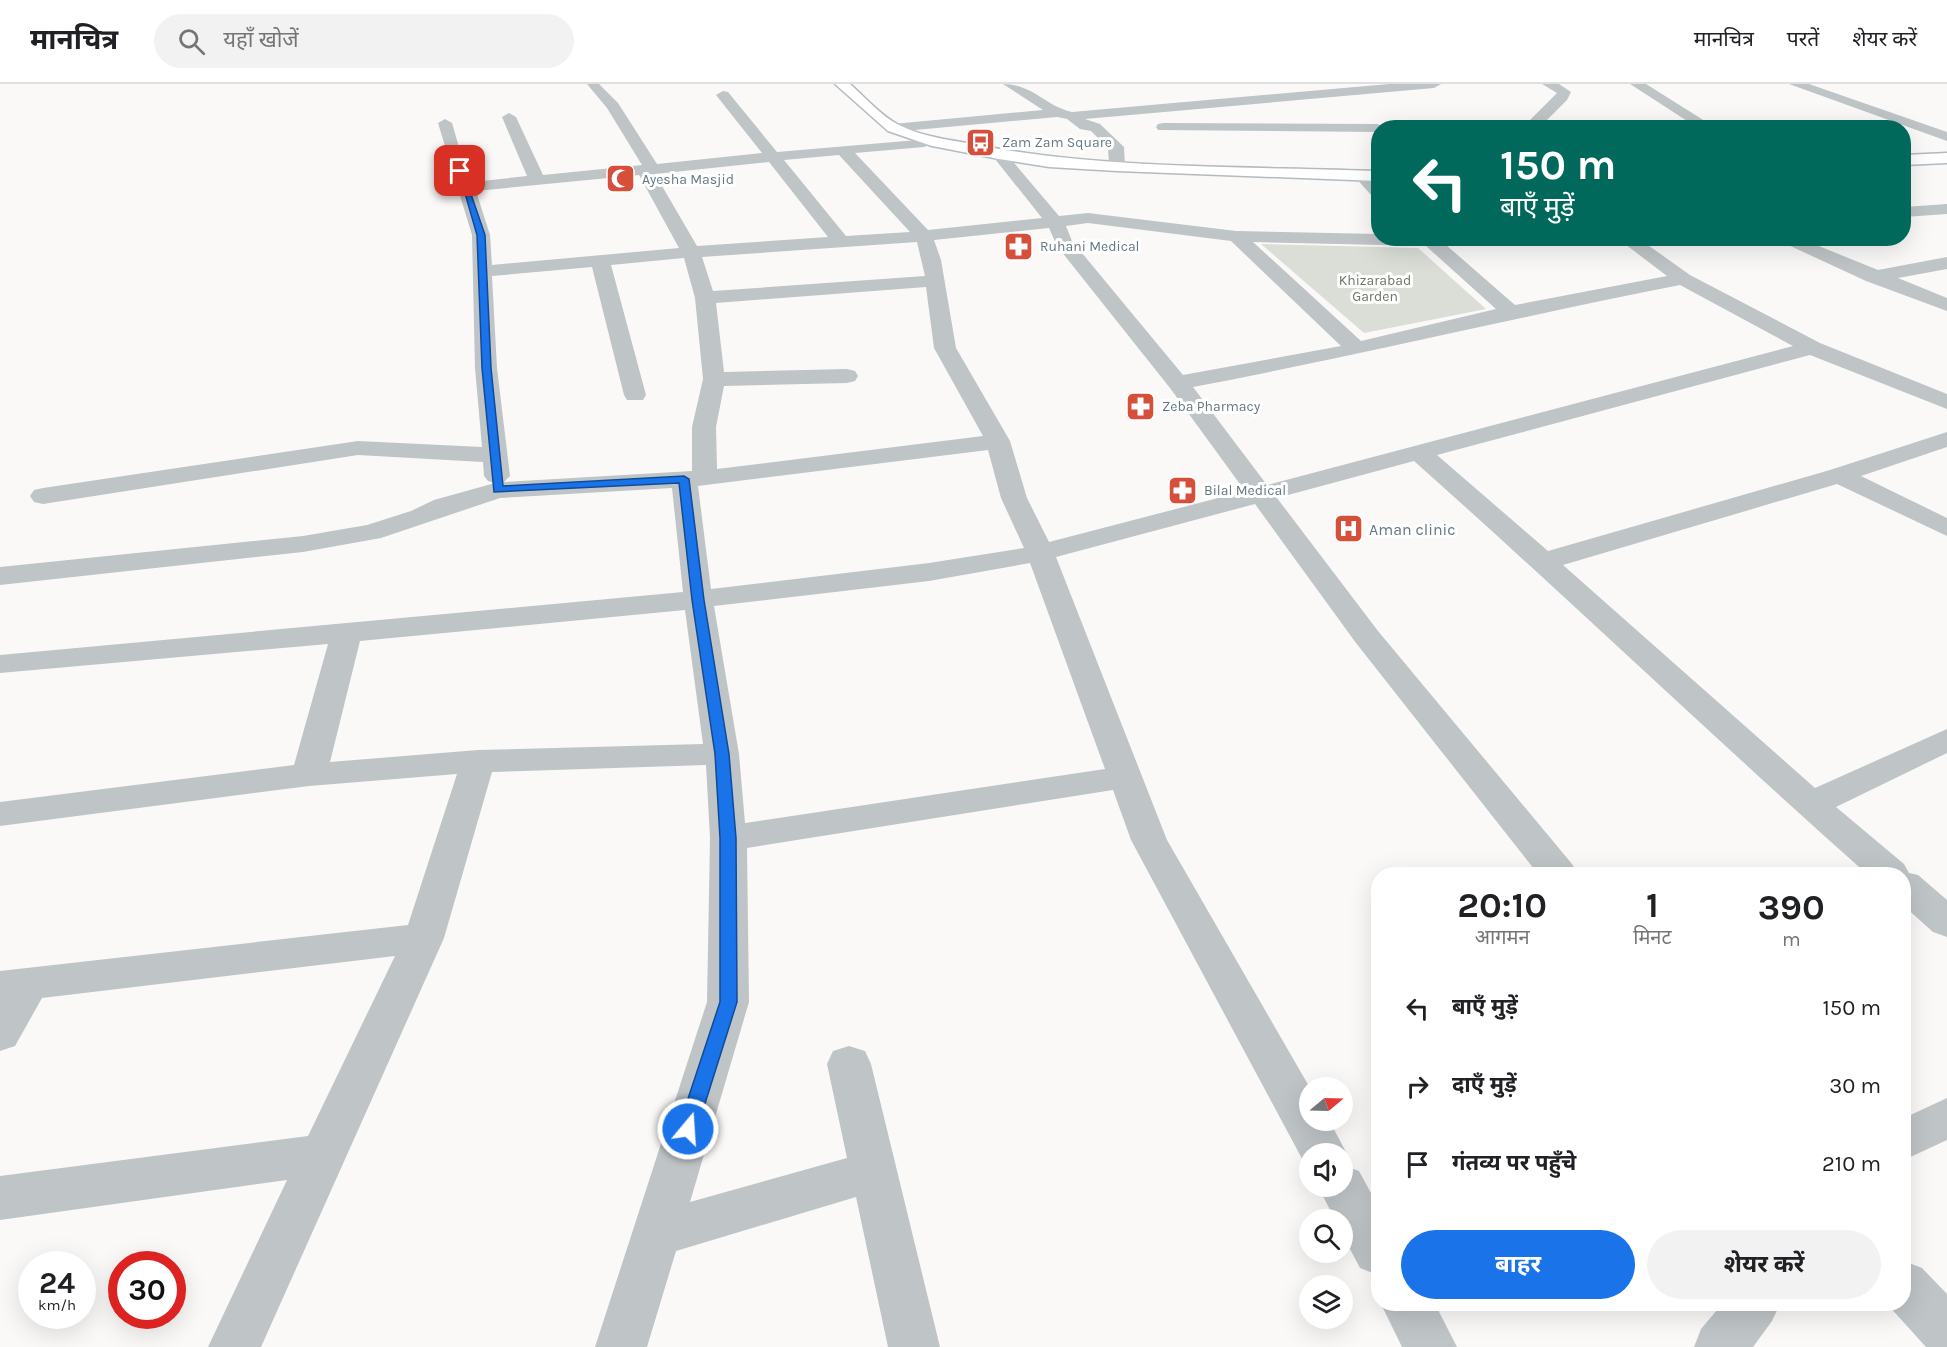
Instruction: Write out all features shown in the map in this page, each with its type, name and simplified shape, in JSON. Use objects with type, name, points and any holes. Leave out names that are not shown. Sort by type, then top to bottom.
[{"type":"main road","points":[[842,84],[893,128],[932,141],[999,154],[1049,162],[1370,176]]},
{"type":"main road","points":[[1911,160],[1947,158]]},
{"type":"street","points":[[1010,84],[1084,126],[1118,127]]},
{"type":"street","points":[[893,128],[1432,84]]},
{"type":"street","points":[[1537,120],[1562,97],[1564,92],[1561,88],[1549,84]]},
{"type":"street","points":[[1637,84],[1696,120]]},
{"type":"street","points":[[1797,84],[1899,120]]},
{"type":"street","points":[[593,85],[613,106],[649,170],[691,252],[705,298],[714,379],[695,479],[698,600],[722,754],[728,838],[728,1002],[621,1347]]},
{"type":"street","points":[[723,95],[776,157],[841,242]]},
{"type":"street","points":[[509,117],[537,180]]},
{"type":"street","points":[[445,123],[453,154],[467,187],[481,235],[486,368],[498,490]]},
{"type":"street","points":[[1911,124],[1947,137]]},
{"type":"street","points":[[1095,127],[1116,147],[1117,166]]},
{"type":"street","points":[[1154,127],[1371,128]]},
{"type":"street","points":[[467,187],[932,141]]},
{"type":"street","points":[[843,150],[924,236],[932,260],[945,348],[998,441],[1014,498],[1040,553],[1149,840],[1318,1143]]},
{"type":"street","points":[[999,154],[1056,223],[1063,242],[1178,383],[1259,495],[1367,637],[1553,867]]},
{"type":"street","points":[[1911,212],[1947,209]]},
{"type":"street","points":[[483,271],[600,259],[924,236],[1088,218],[1236,236],[1371,239]]},
{"type":"street","points":[[1236,236],[1357,349]]},
{"type":"street","points":[[1436,246],[1511,312]]},
{"type":"street","points":[[1637,246],[1683,279],[1812,348],[1947,402]]},
{"type":"street","points":[[1801,246],[1947,305]]},
{"type":"street","points":[[600,259],[635,395]]},
{"type":"street","points":[[1873,277],[1947,263]]},
{"type":"street","points":[[1178,383],[1357,349],[1511,312],[1683,279]]},
{"type":"street","points":[[705,298],[934,281]]},
{"type":"street","points":[[0,664],[150,650],[346,636],[698,600],[978,566],[1040,553],[1417,451],[1812,348]]},
{"type":"street","points":[[714,379],[847,376]]},
{"type":"street","points":[[1542,562],[1839,475],[1947,439]]},
{"type":"street","points":[[0,576],[303,544],[371,532],[420,517],[443,506],[498,490],[695,479],[998,441]]},
{"type":"street","points":[[43,496],[358,448],[495,455]]},
{"type":"street","points":[[1417,451],[1809,805],[1883,867]]},
{"type":"street","points":[[1839,475],[1947,528]]},
{"type":"street","points":[[309,775],[346,636]]},
{"type":"street","points":[[1809,805],[1947,740]]},
{"type":"street","points":[[0,814],[309,775],[478,761],[722,754]]},
{"type":"street","points":[[234,1347],[424,938],[478,761]]},
{"type":"street","points":[[728,838],[1126,777]]},
{"type":"street","points":[[1911,891],[1947,922]]},
{"type":"street","points":[[0,1034],[15,985],[424,938]]},
{"type":"street","points":[[849,1064],[914,1347]]},
{"type":"street","points":[[1911,1136],[1947,1117]]},
{"type":"street","points":[[0,1198],[325,1154]]},
{"type":"street","points":[[654,1235],[873,1171]]},
{"type":"street","points":[[1348,1197],[1371,1239]]},
{"type":"street","points":[[1911,1293],[1947,1332]]},
{"type":"street","points":[[1411,1311],[1431,1347]]},
{"type":"street","points":[[1720,1347],[1748,1311]]},
{"type":"green space","name":"Khizarabad Garden","points":[[1261,244],[1418,248],[1486,309],[1364,333]]},
{"type":"place","name":"Zam Zam Square","points":[[981,142]]},
{"type":"place","name":"Ayesha Masjid","points":[[621,179]]},
{"type":"place","name":"Ruhani Medical","points":[[1019,246]]},
{"type":"place","name":"Zeba Pharmacy","points":[[1141,406]]},
{"type":"place","name":"Bilal Medical","points":[[1183,490]]},
{"type":"place","name":"Aman clinic","points":[[1348,529]]},
{"type":"route","points":[[460,171],[481,235],[486,368],[498,490],[684,479],[698,600],[722,754],[728,838],[728,1002],[688,1129]]}]
